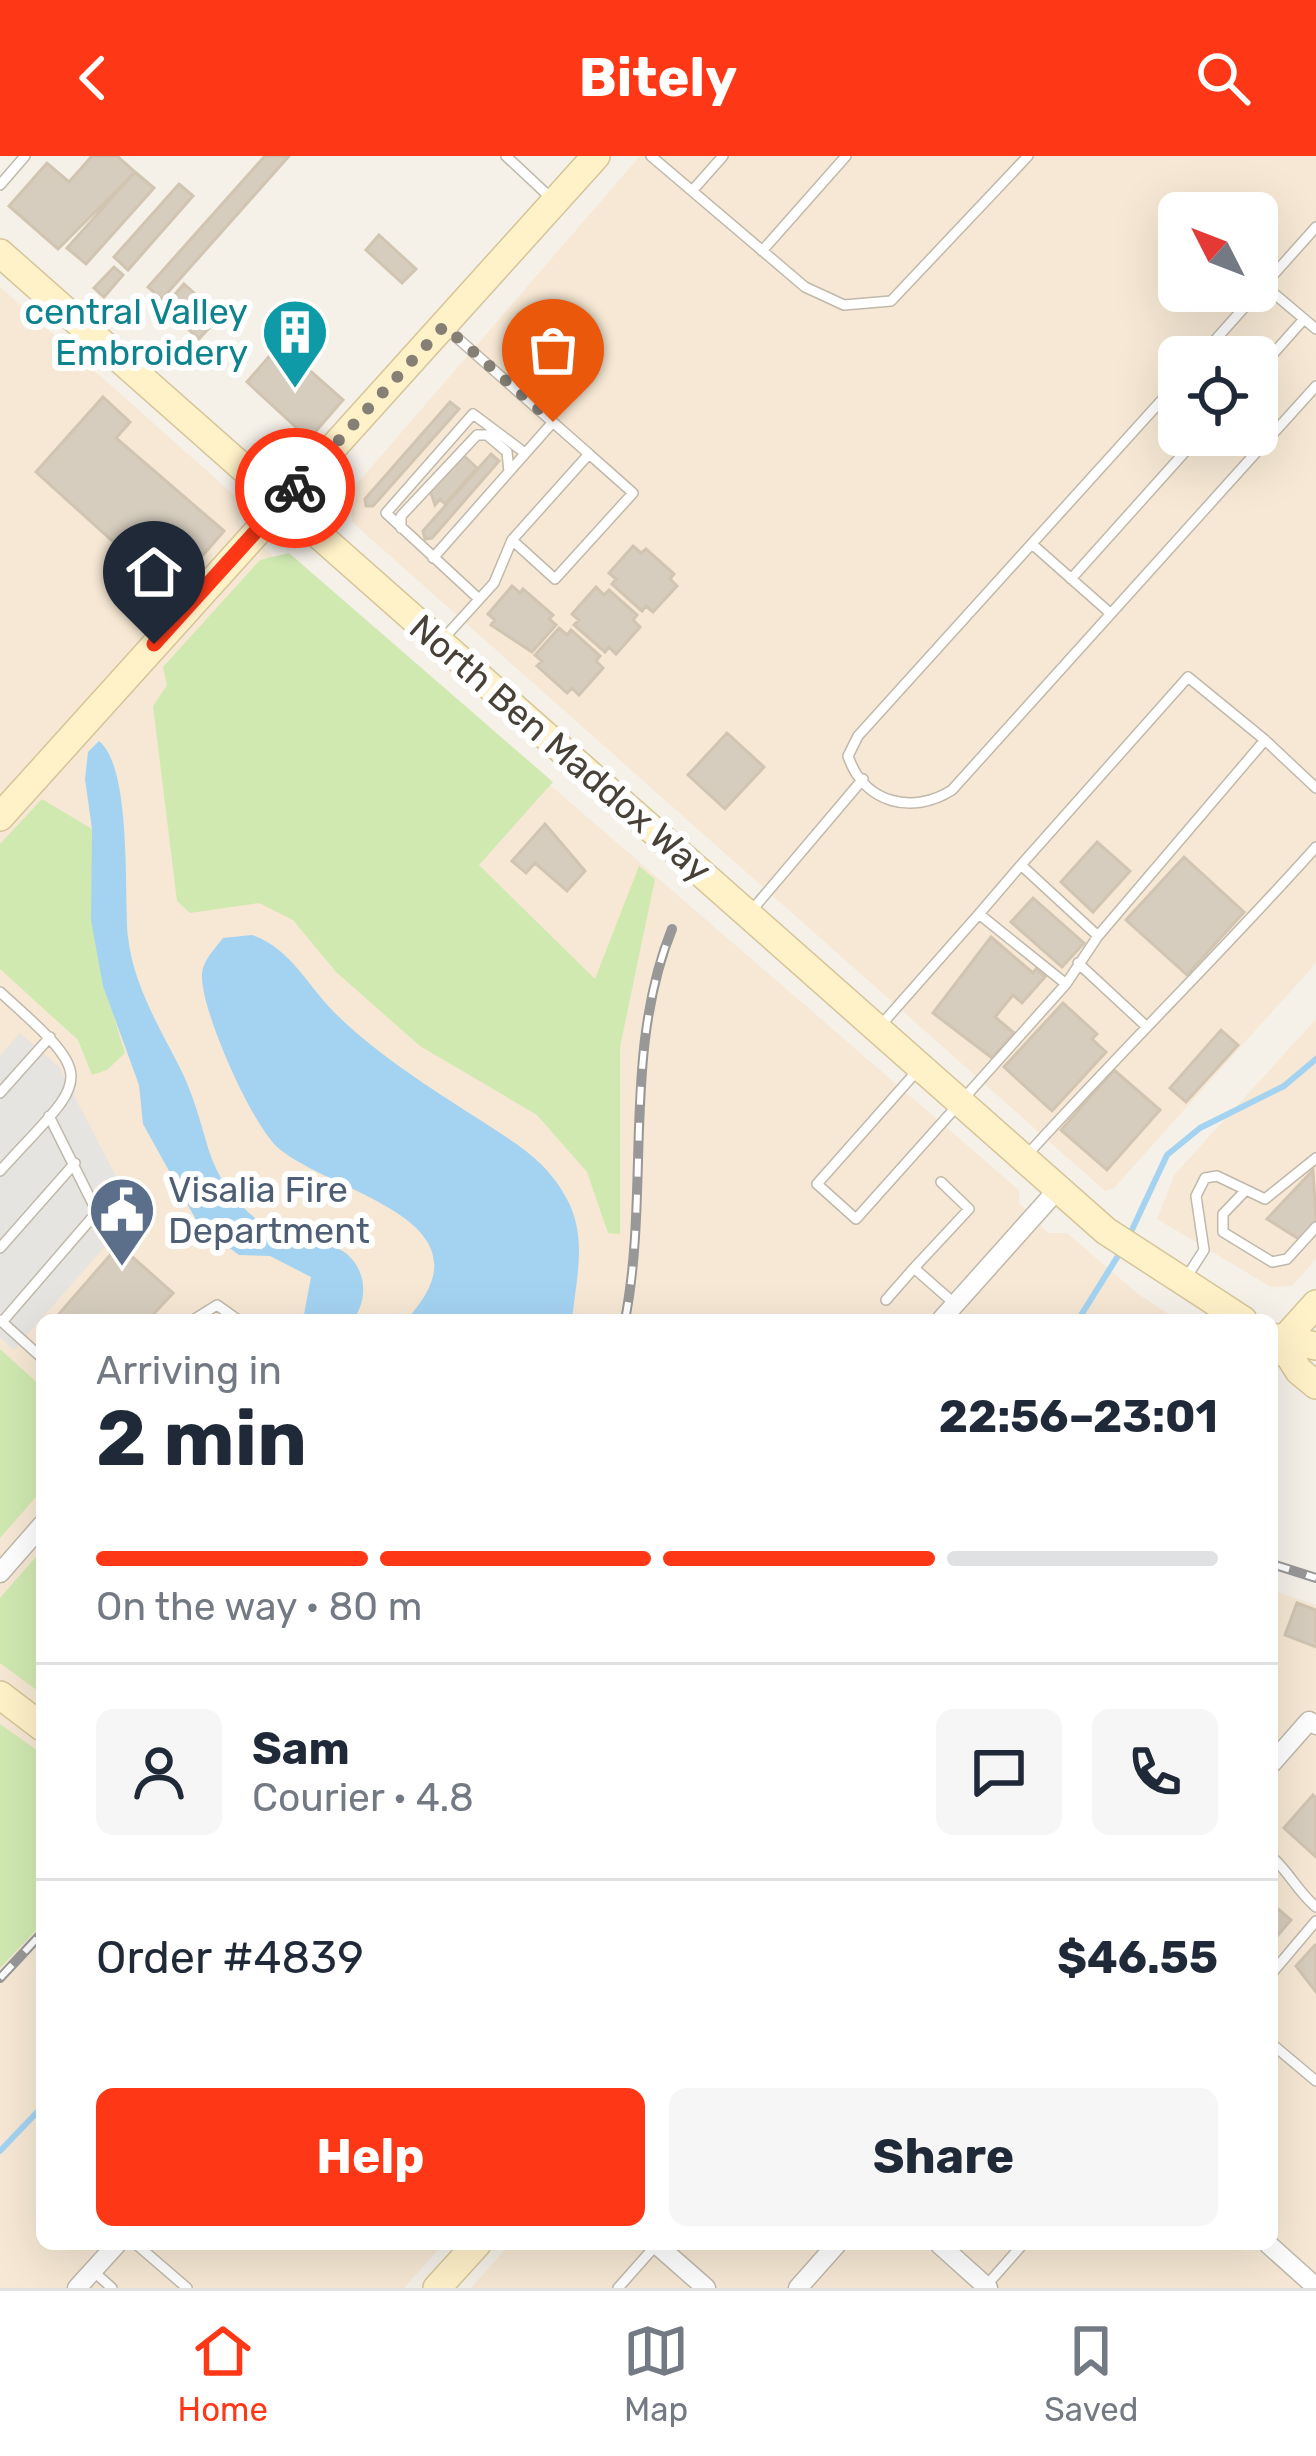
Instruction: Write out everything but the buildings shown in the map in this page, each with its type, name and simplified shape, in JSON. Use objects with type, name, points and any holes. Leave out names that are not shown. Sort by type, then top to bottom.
[{"type":"main road","points":[[0,818],[596,156]]},
{"type":"main road","name":"North Ben Maddox Way","points":[[5,267],[282,502],[1113,1236],[1233,1314]]},
{"type":"main road","points":[[1278,1341],[1316,1304]]},
{"type":"main road","points":[[1278,1344],[1316,1346]]},
{"type":"main road","points":[[1278,1347],[1316,1384]]},
{"type":"main road","points":[[0,1695],[36,1722]]},
{"type":"main road","points":[[437,2288],[472,2250]]},
{"type":"street","points":[[947,1314],[1058,1189]]},
{"type":"street","points":[[0,1573],[36,1532]]},
{"type":"street","points":[[1278,1757],[1313,1723]]},
{"type":"street","points":[[77,2288],[112,2250]]},
{"type":"street","points":[[664,2250],[706,2288]]},
{"type":"street","points":[[798,2288],[832,2250]]},
{"type":"street","points":[[946,2250],[987,2287]]},
{"type":"street","points":[[1275,2250],[1316,2287]]},
{"type":"lane","points":[[0,185],[26,156]]},
{"type":"lane","points":[[506,156],[556,202]]},
{"type":"lane","points":[[651,156],[805,287],[859,307],[891,301],[1028,156]]},
{"type":"lane","points":[[692,191],[723,156]]},
{"type":"lane","points":[[762,250],[846,156]]},
{"type":"lane","points":[[1278,271],[1316,227]]},
{"type":"lane","points":[[1278,297],[1316,329]]},
{"type":"lane","points":[[1219,336],[1241,312]]},
{"type":"lane","points":[[1278,348],[1304,319]]},
{"type":"lane","points":[[444,326],[633,493],[555,579],[512,540]]},
{"type":"lane","points":[[1158,404],[858,736],[848,756],[863,779],[898,806],[921,805],[952,790],[1316,386]]},
{"type":"lane","points":[[479,599],[388,519],[389,507],[473,414],[525,453]]},
{"type":"lane","points":[[433,558],[553,422]]},
{"type":"lane","points":[[402,531],[401,516],[477,435],[487,435],[507,452],[509,472]]},
{"type":"lane","points":[[440,642],[494,583],[512,540],[589,454]]},
{"type":"lane","points":[[1071,579],[1181,456]]},
{"type":"lane","points":[[1032,544],[1111,613]]},
{"type":"lane","points":[[878,1029],[1188,677],[1316,788]]},
{"type":"lane","points":[[921,1066],[818,1184],[856,1219],[1066,985],[1098,936],[1265,740]]},
{"type":"lane","points":[[749,914],[863,779]]},
{"type":"lane","points":[[1024,1159],[1195,983],[1316,847]]},
{"type":"lane","points":[[1021,865],[1098,936]]},
{"type":"lane","points":[[979,914],[1066,985]]},
{"type":"lane","points":[[1078,963],[1147,1028]]},
{"type":"lane","points":[[0,992],[50,1037],[70,1060],[73,1074],[63,1102],[0,1171]]},
{"type":"lane","points":[[0,1093],[50,1037]]},
{"type":"lane","points":[[36,1353],[1,1321],[97,1212],[50,1116]]},
{"type":"lane","points":[[1183,1284],[1204,1250],[1198,1185],[1217,1176],[1264,1199],[1316,1158]]},
{"type":"lane","points":[[0,1248],[75,1163]]},
{"type":"lane","points":[[886,1300],[969,1209],[941,1182]]},
{"type":"lane","points":[[1246,1190],[1223,1214],[1222,1232],[1272,1262],[1287,1259],[1316,1227]]},
{"type":"lane","points":[[914,1268],[956,1304]]},
{"type":"lane","points":[[203,1314],[217,1305],[230,1314]]},
{"type":"lane","points":[[1278,1863],[1292,1887],[1316,1907]]},
{"type":"lane","points":[[1278,1966],[1316,1921]]},
{"type":"lane","points":[[1278,2049],[1316,2081]]},
{"type":"lane","points":[[143,2250],[187,2288]]},
{"type":"lane","points":[[618,2288],[652,2250]]},
{"type":"lane","points":[[987,2287],[1018,2250]]},
{"type":"lane","points":[[93,2271],[112,2288]]},
{"type":"shaded area","points":[[640,156],[1316,156],[1316,963],[1114,1188],[1105,1191],[352,522],[349,493]]},
{"type":"shaded area","points":[[0,287],[242,502],[239,523],[275,558],[293,563],[1019,1190],[1019,1203],[1048,1233],[1067,1233],[1169,1314],[36,1314],[36,2250],[438,2250],[404,2288],[0,2288]]},
{"type":"shaded area","points":[[1316,1019],[1316,1259],[1292,1286],[1271,1287],[1157,1219],[1175,1174]]},
{"type":"shaded area","points":[[20,1033],[59,1067],[135,1212],[46,1314],[36,1314],[36,1325],[14,1350],[0,1337],[0,1056]]},
{"type":"shaded area","points":[[1278,1592],[1316,1605],[1316,2288],[471,2288],[505,2250],[1278,2250]]},
{"type":"green space","points":[[289,553],[553,782],[479,865],[595,979],[639,866],[655,879],[620,1047],[620,1234],[608,1233],[587,1172],[537,1115],[420,1046],[336,972],[293,920],[259,903],[190,913],[177,901],[153,706],[167,685],[163,667],[260,560]]},
{"type":"green space","points":[[42,799],[92,829],[98,942],[125,1053],[107,1070],[92,1075],[78,1040],[0,969],[0,844]]},
{"type":"green space","points":[[0,1349],[36,1382],[36,1497],[0,1538]]},
{"type":"green space","points":[[36,1557],[36,1690],[0,1663],[0,1598]]},
{"type":"green space","points":[[0,1724],[36,1750],[36,1930],[0,1968]]},
{"type":"water","points":[[99,741],[117,777],[128,937],[135,971],[188,1085],[215,1166],[241,1205],[266,1226],[294,1241],[335,1248],[354,1261],[363,1286],[356,1314],[304,1314],[311,1277],[270,1256],[239,1255],[199,1225],[143,1124],[139,1085],[103,986],[91,920],[88,752]]},
{"type":"water","points":[[252,935],[278,949],[369,1044],[541,1164],[561,1188],[578,1232],[573,1314],[410,1314],[430,1285],[433,1256],[421,1233],[396,1212],[276,1146],[241,1091],[219,1040],[202,978],[209,956],[223,938]]},
{"type":"waterway","points":[[1130,1234],[1167,1155],[1200,1128],[1284,1086],[1316,1059]]},
{"type":"waterway","points":[[1082,1314],[1121,1251]]},
{"type":"waterway","points":[[0,2151],[36,2113]]},
{"type":"railway","points":[[626,1314],[647,1024],[672,929]]},
{"type":"railway","points":[[1278,1566],[1316,1578]]},
{"type":"railway","points":[[0,1978],[36,1939]]},
{"type":"way so far","points":[[295,488],[444,326],[553,422]]},
{"type":"place","name":"central Valley Embroidery","points":[[295,391]]},
{"type":"place","name":"Visalia Fire Department","points":[[122,1269]]},
{"type":"route","points":[[154,644],[295,488]]}]
